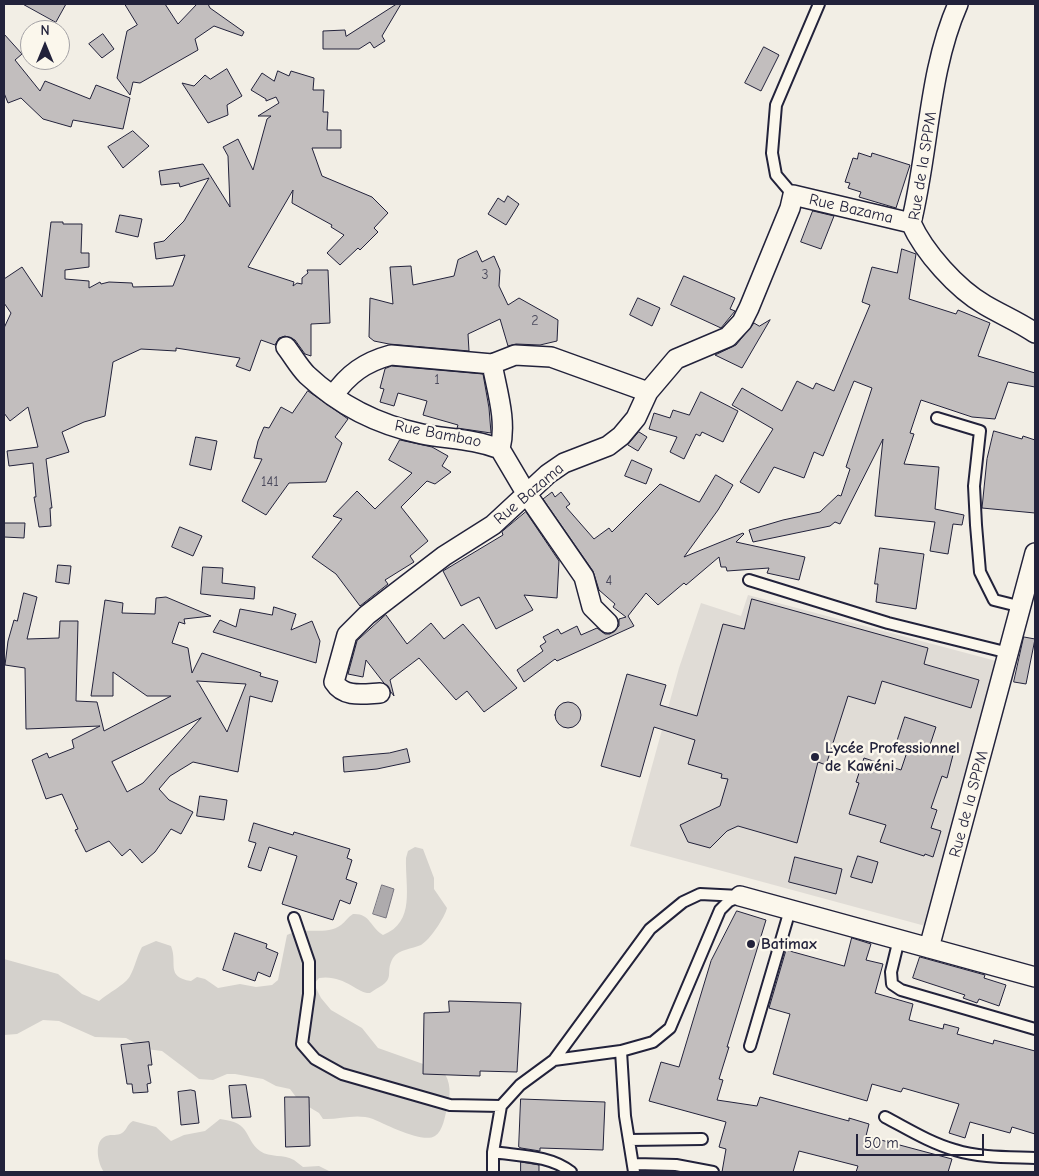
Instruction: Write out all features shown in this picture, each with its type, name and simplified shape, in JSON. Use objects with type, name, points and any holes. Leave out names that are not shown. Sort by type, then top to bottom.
[{"type":"street","name":"Rue de la SPPM","points":[[958,4],[950,22],[938,74],[918,195],[911,223],[917,237],[928,253],[956,282],[984,304],[1017,320],[1035,334]]},
{"type":"street","name":"Rue Bazama","points":[[380,693],[351,694],[338,689],[334,682],[346,635],[368,615],[444,556],[493,526],[526,493],[564,462],[608,446],[621,436],[636,418],[648,392],[676,359],[688,352],[728,337],[742,322],[790,208],[793,195],[911,223]]},
{"type":"street","name":"Rue Bambao","points":[[286,347],[306,374],[333,396],[373,420],[422,434],[479,441],[500,448],[526,493],[584,577],[592,607],[608,623]]},
{"type":"street","points":[[333,396],[353,371],[376,359],[391,355],[492,364],[515,355],[551,357],[648,392]]},
{"type":"street","points":[[492,364],[502,418],[503,435],[500,448]]},
{"type":"street","name":"Rue de la SPPM","points":[[929,948],[1035,553]]},
{"type":"street","points":[[740,896],[1035,977]]},
{"type":"lane","points":[[793,195],[776,175],[772,153],[776,105],[819,4]]},
{"type":"lane","points":[[937,418],[980,431],[974,486],[980,572],[994,600],[1022,607]]},
{"type":"lane","points":[[749,580],[888,624],[1009,654]]},
{"type":"lane","points":[[493,1172],[493,1152],[501,1106],[520,1085],[554,1060],[650,929],[683,902],[700,894],[740,896]]},
{"type":"lane","points":[[554,1060],[621,1051],[653,1042],[670,1028],[720,910],[740,896]]},
{"type":"lane","points":[[750,1046],[790,910]]},
{"type":"lane","points":[[294,918],[308,962],[309,994],[302,1044],[315,1059],[342,1074],[450,1105],[501,1106]]},
{"type":"lane","points":[[899,939],[891,972],[892,984],[901,990],[1035,1029]]},
{"type":"lane","points":[[621,1051],[625,1116],[634,1168],[713,1172]]},
{"type":"lane","points":[[885,1116],[928,1140],[956,1150],[993,1156],[1035,1158]]},
{"type":"lane","points":[[629,1140],[702,1139]]},
{"type":"lane","points":[[493,1152],[542,1159],[562,1165],[571,1172]]},
{"type":"shaded area","name":"Lycée Professionnel de Kawéni","points":[[748,595],[1000,662],[929,927],[630,846],[679,668],[701,603],[741,616]]},
{"type":"shaded area","points":[[415,847],[423,849],[434,878],[434,889],[447,908],[433,933],[421,945],[396,955],[389,968],[386,982],[370,993],[360,991],[336,979],[319,978],[314,984],[321,998],[331,1010],[362,1028],[378,1048],[443,1071],[449,1084],[449,1098],[442,1127],[435,1136],[429,1138],[413,1135],[367,1117],[323,1119],[319,1113],[299,1101],[290,1089],[276,1086],[263,1079],[235,1074],[227,1074],[213,1080],[199,1079],[162,1051],[146,1049],[126,1038],[95,1037],[59,1021],[43,1020],[17,1034],[4,1035],[4,959],[58,974],[82,994],[99,1001],[128,979],[142,947],[156,941],[171,946],[175,973],[183,979],[191,981],[197,977],[205,979],[218,988],[240,984],[256,987],[272,985],[278,980],[287,935],[301,931],[329,930],[341,925],[353,914],[359,914],[367,918],[383,935],[393,929],[405,913],[407,902],[406,858],[408,851]]},
{"type":"shaded area","points":[[382,885],[394,889],[386,918],[373,914]]},
{"type":"shaded area","points":[[220,1119],[243,1127],[255,1146],[268,1155],[290,1158],[303,1167],[319,1166],[331,1172],[104,1172],[100,1164],[98,1147],[102,1139],[106,1136],[122,1133],[133,1121],[156,1127],[171,1141],[184,1135],[205,1131]]},
{"type":"building","points":[[23,4],[66,4],[57,20],[52,20]]},
{"type":"building","points":[[125,4],[165,4],[178,24],[197,4],[208,4],[210,8],[244,32],[242,36],[214,26],[195,39],[198,50],[140,83],[133,82],[130,95],[117,78],[127,31],[137,25]]},
{"type":"building","points":[[397,4],[401,4],[382,36],[385,41],[374,48],[370,42],[359,49],[323,49],[323,31],[345,30],[346,36]]},
{"type":"building","points":[[4,34],[20,52],[20,56],[15,60],[20,66],[20,70],[23,70],[40,91],[45,81],[90,99],[96,85],[130,98],[123,129],[73,120],[71,127],[43,119],[21,98],[8,103],[4,93]]},
{"type":"building","points":[[103,34],[114,49],[102,58],[89,44]]},
{"type":"building","points":[[764,47],[779,55],[761,91],[745,83]]},
{"type":"building","points":[[227,69],[242,96],[227,105],[228,115],[208,123],[182,83],[194,86],[205,75],[210,79]]},
{"type":"building","points":[[278,71],[289,76],[291,71],[314,78],[313,90],[324,90],[323,112],[328,112],[327,130],[341,130],[341,148],[312,148],[322,176],[372,197],[388,213],[374,228],[378,232],[360,250],[358,248],[340,265],[327,253],[344,235],[331,227],[332,225],[292,203],[293,190],[248,267],[294,282],[293,286],[297,283],[302,284],[302,278],[308,273],[307,270],[328,270],[330,323],[311,324],[311,356],[305,354],[295,340],[285,336],[279,338],[275,345],[261,340],[250,371],[236,366],[240,358],[176,348],[176,351],[141,349],[113,362],[105,416],[84,422],[62,432],[69,452],[46,459],[52,508],[50,508],[51,526],[39,527],[34,497],[36,497],[33,463],[9,466],[7,451],[38,447],[28,407],[10,421],[4,413],[4,328],[11,313],[4,303],[4,279],[22,267],[42,297],[51,222],[63,222],[63,224],[82,224],[81,253],[89,253],[89,267],[65,270],[65,279],[89,281],[89,288],[100,282],[101,284],[109,282],[132,283],[133,287],[173,286],[185,255],[156,259],[154,243],[164,241],[184,221],[209,178],[180,187],[179,183],[161,185],[159,171],[203,164],[230,207],[228,156],[223,147],[238,139],[253,170],[267,119],[271,116],[258,116],[279,103],[276,97],[266,101],[266,99],[251,90],[262,73],[274,81]]},
{"type":"building","points":[[133,131],[149,146],[123,168],[108,147]]},
{"type":"building","points":[[859,153],[871,157],[872,153],[910,165],[896,208],[859,197],[861,192],[848,188],[850,183],[845,182],[853,158],[857,159]]},
{"type":"building","points":[[508,196],[519,204],[506,225],[488,214],[498,198],[504,202]]},
{"type":"building","points":[[813,211],[834,216],[821,249],[801,242]]},
{"type":"building","points":[[120,215],[142,219],[138,237],[116,232]]},
{"type":"building","points":[[902,249],[916,254],[909,299],[956,314],[958,310],[990,323],[978,356],[1035,373],[1035,387],[1008,382],[995,419],[972,417],[921,400],[910,433],[914,434],[904,464],[939,467],[935,509],[964,515],[962,525],[953,524],[948,554],[930,551],[935,522],[875,516],[883,439],[840,524],[835,522],[830,526],[753,542],[749,530],[820,512],[838,495],[841,496],[850,469],[846,467],[872,388],[854,381],[823,456],[814,452],[804,478],[774,467],[759,493],[740,482],[773,429],[732,405],[742,388],[782,411],[797,381],[813,389],[816,383],[834,391],[870,305],[862,302],[872,267],[897,273]]},
{"type":"building","points":[[477,251],[482,262],[494,256],[500,270],[499,286],[508,305],[519,298],[558,320],[557,341],[540,345],[516,344],[508,346],[500,319],[468,334],[469,351],[389,344],[374,341],[369,337],[370,298],[393,304],[390,267],[411,266],[413,285],[454,276],[458,260]]},
{"type":"building","points":[[684,276],[735,298],[730,309],[735,311],[721,328],[671,305]]},
{"type":"building","points":[[638,298],[660,308],[652,326],[630,315]]},
{"type":"building","points":[[770,320],[742,368],[715,355],[736,345],[754,323],[759,326]]},
{"type":"building","points":[[392,366],[483,374],[491,433],[457,428],[458,425],[423,415],[427,401],[398,393],[394,406],[380,402],[384,389],[380,388],[385,369]]},
{"type":"building","points":[[308,391],[348,419],[335,437],[342,443],[326,482],[289,483],[266,515],[242,501],[262,459],[254,458],[258,441],[264,427],[269,428],[281,407],[292,413]]},
{"type":"building","points":[[701,392],[738,411],[723,442],[702,432],[700,436],[696,434],[684,459],[670,452],[677,437],[649,429],[654,413],[670,418],[673,410],[689,415]]},
{"type":"building","points":[[994,431],[1022,439],[1023,436],[1035,440],[1035,513],[982,508],[987,459]]},
{"type":"building","points":[[639,432],[647,437],[638,451],[628,445]]},
{"type":"building","points":[[196,437],[217,441],[211,470],[190,465]]},
{"type":"building","points":[[400,440],[432,447],[448,456],[442,466],[451,472],[435,484],[427,481],[401,507],[428,541],[410,556],[414,562],[385,580],[388,584],[360,606],[336,574],[312,557],[342,519],[333,516],[357,491],[375,509],[412,473],[389,460]]},
{"type":"building","points":[[632,460],[652,469],[646,484],[625,476]]},
{"type":"building","points":[[716,475],[733,485],[718,510],[684,557],[743,533],[736,542],[805,557],[799,580],[767,573],[769,568],[727,571],[726,567],[721,567],[719,557],[686,585],[684,583],[658,605],[646,593],[628,616],[634,626],[557,661],[555,659],[524,682],[517,670],[543,651],[540,646],[546,642],[543,637],[558,629],[561,634],[577,626],[581,635],[597,628],[605,634],[610,634],[619,626],[619,619],[626,617],[613,607],[615,604],[599,590],[593,571],[543,499],[552,492],[555,497],[561,492],[570,504],[566,507],[594,539],[609,528],[612,532],[660,484],[699,502]]},
{"type":"building","points":[[526,512],[559,561],[557,598],[524,595],[533,610],[496,629],[479,597],[461,606],[443,571],[503,535],[502,532]]},
{"type":"building","points":[[4,523],[25,523],[24,538],[4,537]]},
{"type":"building","points":[[180,527],[202,536],[193,556],[172,547]]},
{"type":"building","points":[[880,548],[924,554],[916,609],[876,602],[878,584],[875,584]]},
{"type":"building","points":[[58,565],[71,566],[69,584],[56,582]]},
{"type":"building","points":[[203,567],[223,568],[222,583],[255,587],[254,599],[201,594]]},
{"type":"building","points":[[24,593],[37,597],[27,639],[59,638],[60,621],[78,621],[76,701],[97,702],[104,731],[171,696],[147,696],[113,672],[113,696],[91,696],[105,600],[123,603],[122,613],[155,614],[156,598],[166,597],[211,616],[184,619],[185,624],[179,622],[172,643],[188,648],[192,673],[202,653],[261,673],[260,676],[278,681],[272,702],[250,696],[238,772],[193,762],[170,776],[159,789],[169,800],[193,812],[181,834],[171,829],[155,852],[142,863],[130,849],[122,856],[109,841],[86,852],[75,830],[78,829],[62,794],[46,799],[32,760],[47,753],[49,758],[74,748],[72,740],[100,726],[26,729],[25,668],[5,665],[8,641],[14,620],[17,621]],"holes":[[[197,681],[246,684],[227,732],[199,684]],[[201,718],[143,783],[127,792],[112,762]]]},
{"type":"building","points":[[752,599],[928,648],[924,664],[979,680],[971,708],[882,681],[875,704],[848,696],[826,765],[818,762],[797,843],[738,826],[727,831],[710,848],[688,842],[680,825],[720,806],[728,779],[721,778],[722,774],[688,764],[695,740],[654,727],[640,777],[601,766],[627,674],[666,685],[660,705],[697,716],[723,624],[744,629]]},
{"type":"building","points":[[274,607],[296,614],[291,630],[312,621],[320,641],[316,663],[213,632],[220,620],[236,627],[240,609],[272,615]]},
{"type":"building","points":[[386,615],[407,644],[431,623],[444,639],[463,624],[517,688],[484,712],[467,691],[456,700],[419,658],[390,680],[394,696],[366,660],[363,677],[348,674],[357,641]]},
{"type":"building","points":[[1024,637],[1035,639],[1026,684],[1014,682]]},
{"type":"building","points":[[568,702],[577,706],[581,715],[577,724],[568,728],[559,724],[555,715],[559,706]]},
{"type":"building","points":[[905,717],[936,727],[930,745],[954,751],[947,778],[942,776],[931,808],[937,810],[931,828],[941,831],[933,857],[880,842],[886,825],[849,814],[859,783],[856,782],[864,758],[901,770],[909,746],[897,742]]},
{"type":"building","points":[[407,749],[410,762],[377,769],[344,772],[343,757],[389,753]]},
{"type":"building","points":[[200,796],[227,800],[224,820],[197,816]]},
{"type":"building","points":[[254,823],[293,835],[294,832],[350,849],[347,858],[352,860],[346,879],[357,883],[350,904],[340,900],[333,920],[282,904],[297,856],[269,847],[261,871],[248,867],[256,843],[249,841]]},
{"type":"building","points":[[858,856],[878,862],[872,883],[851,877]]},
{"type":"building","points":[[795,857],[842,869],[836,894],[789,882]]},
{"type":"building","points":[[737,911],[766,920],[727,1047],[729,1047],[719,1079],[723,1080],[717,1100],[757,1106],[760,1097],[849,1121],[849,1118],[869,1124],[866,1136],[952,1159],[948,1172],[856,1172],[858,1166],[799,1151],[793,1172],[722,1172],[726,1149],[719,1147],[726,1122],[649,1101],[661,1062],[679,1067],[711,961]]},
{"type":"building","points":[[235,933],[267,944],[266,948],[278,953],[270,977],[258,972],[255,981],[223,970]]},
{"type":"building","points":[[852,938],[871,944],[866,960],[883,964],[875,993],[913,1004],[909,1020],[943,1029],[944,1024],[959,1028],[957,1034],[993,1044],[994,1040],[1035,1051],[1035,1134],[1012,1127],[1010,1133],[970,1122],[965,1138],[949,1133],[959,1104],[903,1088],[901,1092],[872,1084],[867,1101],[773,1074],[790,1014],[769,1008],[786,950],[844,966]]},
{"type":"building","points":[[920,957],[985,975],[984,978],[1006,985],[999,1006],[979,999],[977,1003],[963,998],[965,995],[913,978]]},
{"type":"building","points":[[449,1001],[521,1003],[517,1072],[480,1071],[480,1076],[423,1074],[424,1013],[449,1012]]},
{"type":"building","points":[[149,1042],[152,1065],[148,1065],[151,1083],[147,1084],[148,1092],[133,1093],[132,1084],[127,1084],[121,1045]]},
{"type":"building","points":[[246,1085],[251,1117],[232,1118],[229,1086]]},
{"type":"building","points":[[195,1091],[199,1123],[181,1125],[178,1092]]},
{"type":"building","points":[[285,1097],[309,1097],[310,1146],[286,1147]]},
{"type":"building","points":[[521,1099],[605,1102],[603,1150],[540,1148],[540,1151],[519,1147]]},
{"type":"building","points":[[521,1162],[539,1165],[539,1172],[521,1172]]},
{"type":"place","name":"Lycée Professionnel de Kawéni","points":[[815,757]]},
{"type":"place","name":"Batimax","points":[[751,944]]}]
